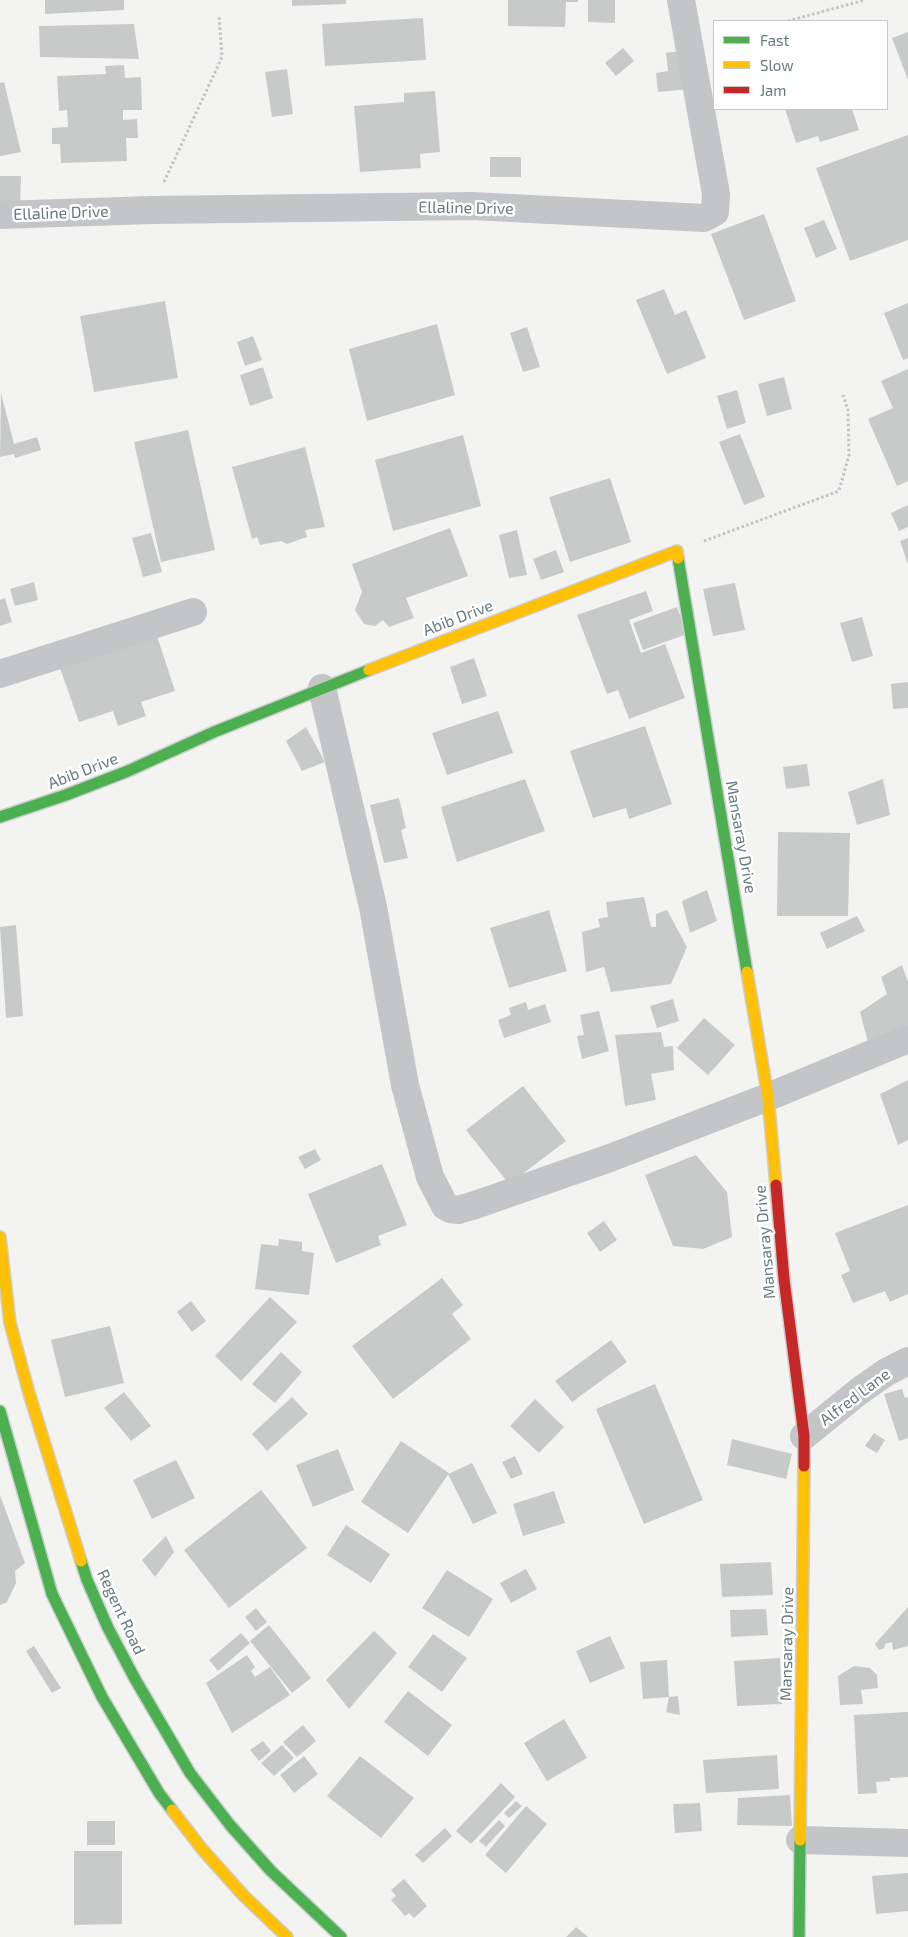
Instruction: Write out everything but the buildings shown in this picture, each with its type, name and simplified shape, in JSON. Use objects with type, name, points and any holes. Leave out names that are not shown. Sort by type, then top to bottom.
[{"type":"street","name":"Ellaline Drive","points":[[0,214],[472,206],[704,218],[715,212],[716,194],[681,0]]},
{"type":"street","name":"Abib Drive","points":[[0,817],[66,795],[128,771],[214,732],[322,688],[676,552]]},
{"type":"street","name":"Mansaray Drive","points":[[676,552],[768,1097],[784,1279],[804,1436],[799,1937]]},
{"type":"street","points":[[0,674],[193,612]]},
{"type":"street","points":[[322,688],[373,907],[405,1084],[430,1177],[445,1206],[450,1209],[458,1210],[475,1205],[610,1158],[768,1097],[908,1039]]},
{"type":"street","name":"Regent Road","points":[[0,1237],[10,1322],[29,1393],[87,1580],[108,1628],[135,1679],[196,1780],[230,1825],[271,1871],[341,1937]]},
{"type":"street","name":"Alfred Lane","points":[[804,1436],[858,1392],[885,1373],[908,1361]]},
{"type":"street","points":[[0,1411],[52,1594],[102,1697],[159,1793],[202,1849],[244,1896],[287,1937]]},
{"type":"street","points":[[800,1840],[908,1843]]},
{"type":"path","points":[[792,20],[865,0]]},
{"type":"path","points":[[152,210],[222,56],[219,16]]},
{"type":"path","points":[[676,552],[839,491],[849,455],[848,410],[843,396]]},
{"type":"traffic: fast","points":[[678,558],[747,972]]},
{"type":"traffic: fast","points":[[0,817],[66,795],[128,771],[214,732],[369,670]]},
{"type":"traffic: fast","points":[[0,1411],[52,1594],[102,1697],[159,1793],[172,1810]]},
{"type":"traffic: fast","points":[[81,1561],[87,1580],[108,1628],[135,1679],[190,1773],[230,1825],[271,1871],[341,1937]]},
{"type":"traffic: fast","points":[[799,1937],[800,1840]]},
{"type":"traffic: slow","points":[[369,670],[677,551],[678,558]]},
{"type":"traffic: slow","points":[[747,972],[768,1097],[776,1185]]},
{"type":"traffic: slow","points":[[0,1237],[10,1323],[29,1393],[81,1561]]},
{"type":"traffic: slow","points":[[800,1840],[804,1466]]},
{"type":"traffic: slow","points":[[172,1810],[202,1849],[244,1896],[287,1937]]},
{"type":"traffic: jam","points":[[776,1185],[784,1279],[804,1436],[804,1466]]}]
